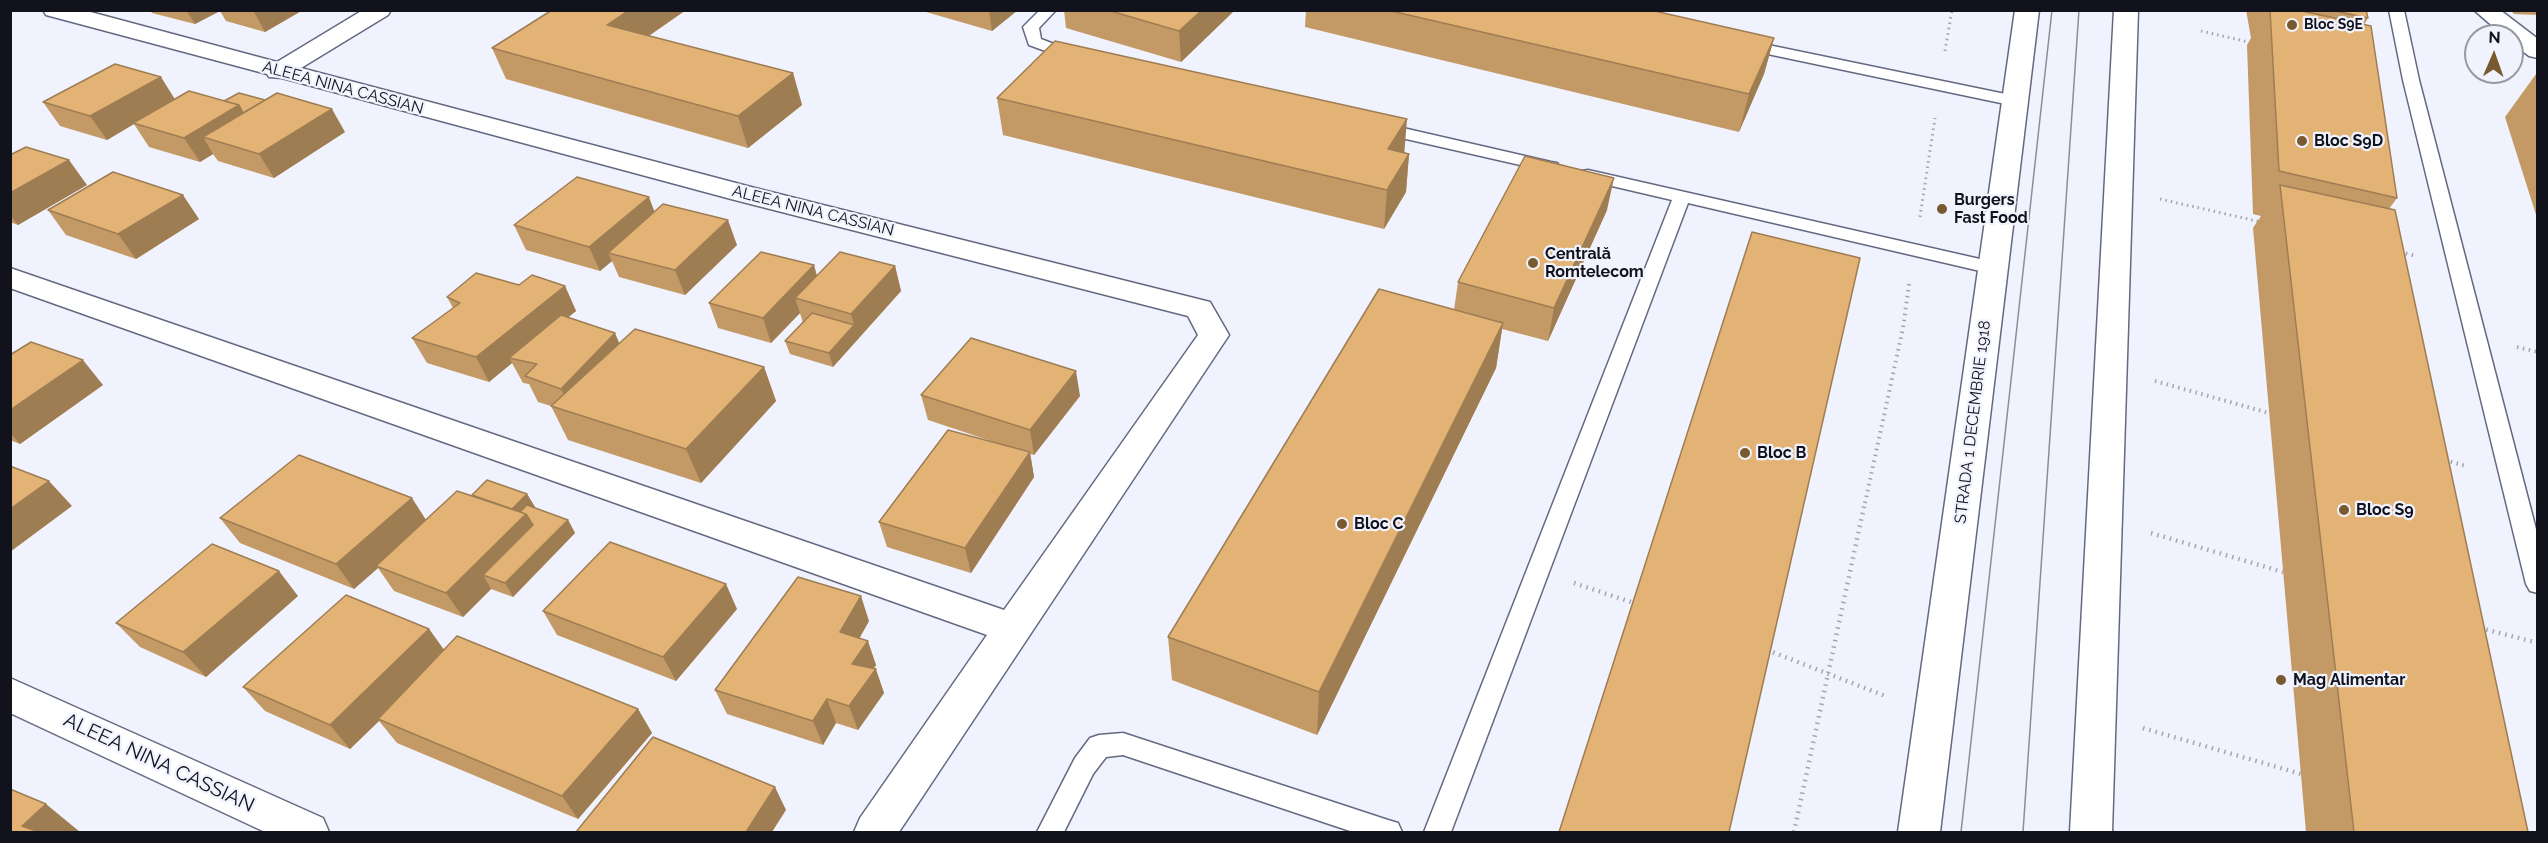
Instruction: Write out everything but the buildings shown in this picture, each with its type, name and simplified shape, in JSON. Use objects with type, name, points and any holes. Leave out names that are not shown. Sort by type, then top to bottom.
[{"type":"street","name":"ALEEA NINA CASSIAN","points":[[54,10],[278,72],[1199,309],[1214,335],[875,832]]},
{"type":"street","points":[[278,72],[380,10]]},
{"type":"street","name":"STRADA 1 DECEMBRIE 1918","points":[[1919,832],[2027,10]]},
{"type":"street","points":[[2091,832],[2126,10]]},
{"type":"street","points":[[2485,10],[2537,50]]},
{"type":"street","points":[[10,277],[1012,628]]},
{"type":"street","name":"ALEEA NINA CASSIAN","points":[[10,694],[308,832]]},
{"type":"lane","points":[[1049,10],[1031,27],[1034,42],[1062,54],[1097,62]]},
{"type":"lane","points":[[2396,10],[2406,58],[2538,584]]},
{"type":"lane","points":[[1732,43],[2015,101]]},
{"type":"lane","points":[[1366,124],[1994,268]]},
{"type":"lane","points":[[1437,832],[1682,197]]},
{"type":"lane","points":[[1050,832],[1084,766],[1100,746],[1123,744],[1388,832]]},
{"type":"path","points":[[1794,832],[1903,328],[1952,10]]},
{"type":"path","points":[[2201,31],[2259,45]]},
{"type":"path","points":[[2117,190],[2261,222]]},
{"type":"path","points":[[2400,252],[2458,265]]},
{"type":"path","points":[[2110,369],[2270,413]]},
{"type":"path","points":[[2444,460],[2511,478]]},
{"type":"path","points":[[2104,519],[2283,572]]},
{"type":"path","points":[[1539,571],[1634,603]]},
{"type":"path","points":[[2473,626],[2538,643]]},
{"type":"path","points":[[1763,649],[1935,714]]},
{"type":"path","points":[[2096,714],[2301,774]]},
{"type":"tram line","points":[[1961,832],[2052,10]]},
{"type":"tram line","points":[[2023,832],[2079,10]]},
{"type":"place","name":"Bloc S9E","points":[[2292,25]]},
{"type":"place","name":"Bloc S9D","points":[[2302,141]]},
{"type":"place","name":"Burgers Fast Food","points":[[1942,209]]},
{"type":"place","name":"Centrală Romtelecom","points":[[1533,263]]},
{"type":"place","name":"Bloc B","points":[[1745,453]]},
{"type":"place","name":"Bloc S9","points":[[2344,510]]},
{"type":"place","name":"Bloc C","points":[[1342,524]]},
{"type":"place","name":"Mag Alimentar","points":[[2281,680]]}]
